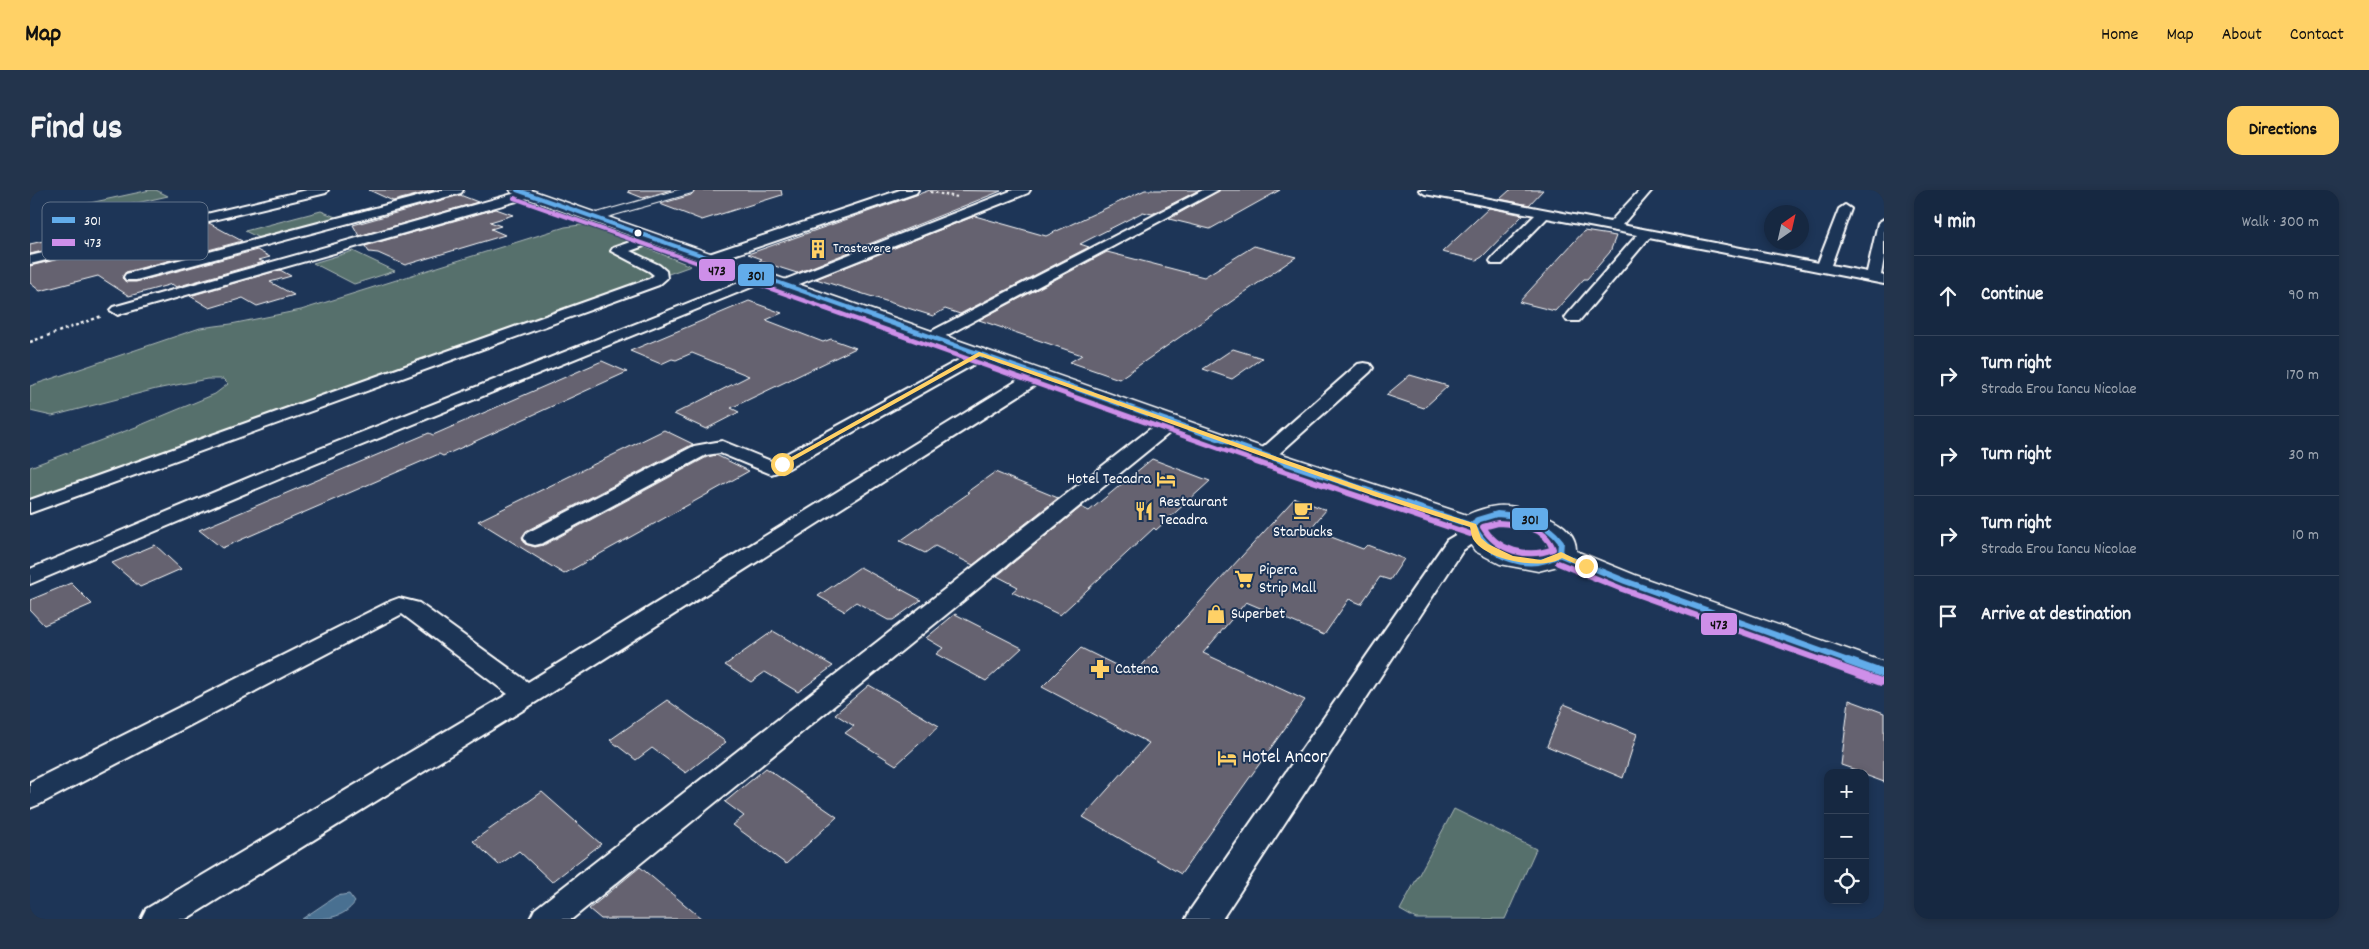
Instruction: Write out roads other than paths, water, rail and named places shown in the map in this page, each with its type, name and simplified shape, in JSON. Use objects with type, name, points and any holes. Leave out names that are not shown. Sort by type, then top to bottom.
[{"type":"street","points":[[208,217],[322,190]]},
{"type":"street","points":[[208,256],[457,190]]},
{"type":"street","points":[[711,258],[912,190]]},
{"type":"street","points":[[784,285],[1024,190]]},
{"type":"street","points":[[932,337],[1212,190]]},
{"type":"street","points":[[1425,190],[1879,279],[1884,223]]},
{"type":"street","points":[[1483,201],[1496,190]]},
{"type":"street","points":[[1613,226],[1646,190]]},
{"type":"street","points":[[118,310],[522,192],[1475,532],[1497,553],[1526,562],[1553,560],[1561,555],[1563,548],[1560,539],[1553,531],[1527,518],[1505,514],[1486,516],[1477,520],[1475,532],[1455,544],[1203,919]]},
{"type":"street","points":[[1823,268],[1845,209]]},
{"type":"street","points":[[1497,261],[1544,213]]},
{"type":"street","points":[[1573,318],[1646,233]]},
{"type":"street","points":[[30,507],[654,282],[660,278],[661,274],[654,268],[618,251],[653,238]]},
{"type":"street","points":[[131,277],[195,260]]},
{"type":"street","points":[[30,578],[55,565],[287,469],[764,277]]},
{"type":"street","points":[[534,538],[706,448],[722,447],[771,468],[782,464],[979,354]]},
{"type":"street","points":[[1265,456],[1364,368]]},
{"type":"street","points":[[158,919],[527,695],[1039,376]]},
{"type":"street","points":[[547,919],[1171,422]]},
{"type":"street","points":[[1561,555],[1624,581],[1884,674]]},
{"type":"street","points":[[30,796],[399,606],[410,608],[527,695]]},
{"type":"lane","points":[[595,217],[690,190]]},
{"type":"water","points":[[349,894],[355,902],[345,912],[333,917],[302,919],[336,896]]},
{"type":"place","name":"Trastevere","points":[[818,249]]},
{"type":"place","name":"Hotel Tecadra","points":[[1166,479]]},
{"type":"place","name":"Starbucks","points":[[1303,510]]},
{"type":"place","name":"Restaurant Tecadra","points":[[1144,511]]},
{"type":"place","name":"Pipera Strip Mall","points":[[1244,579]]},
{"type":"place","name":"Superbet","points":[[1216,614]]},
{"type":"place","name":"Catena","points":[[1100,669]]},
{"type":"place","name":"Hotel Ancor","points":[[1227,758]]}]
